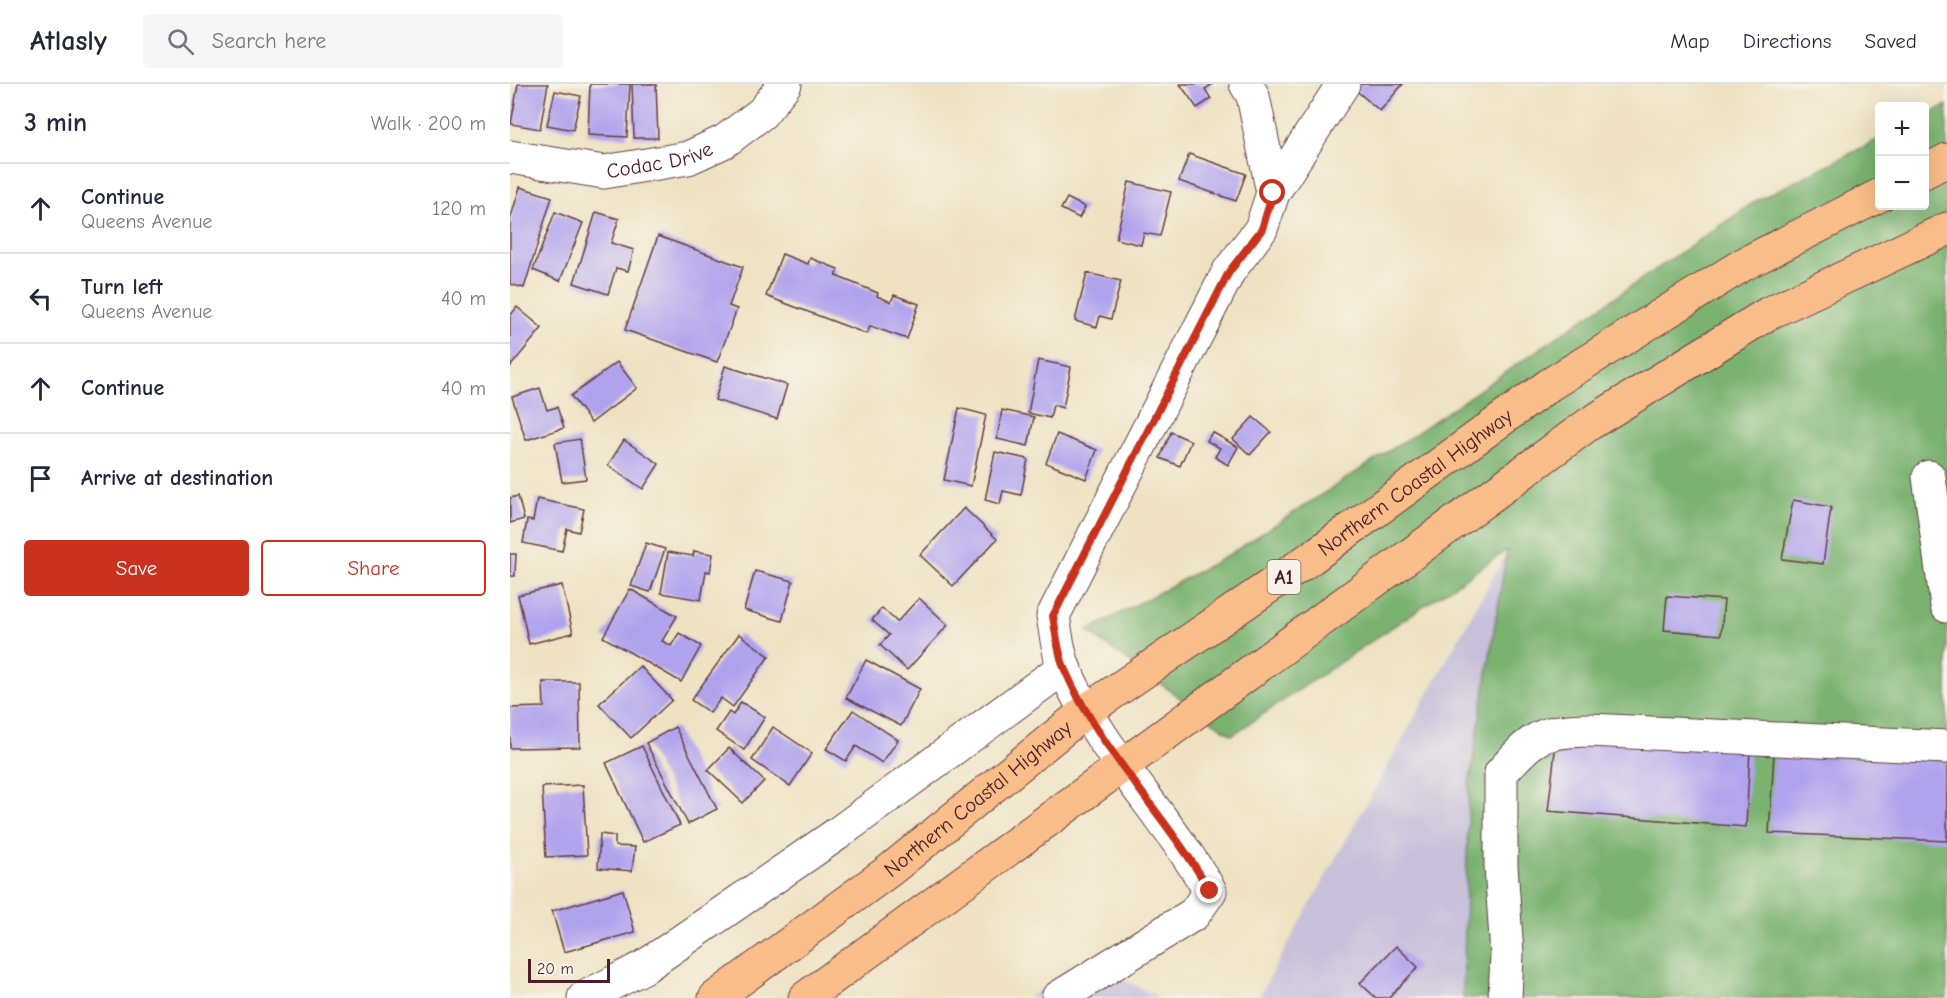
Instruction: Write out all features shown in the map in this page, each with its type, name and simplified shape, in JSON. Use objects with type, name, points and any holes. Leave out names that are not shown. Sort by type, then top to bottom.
[{"type":"highway","points":[[1929,169],[1947,160]]},
{"type":"highway","name":"Northern Coastal Highway","points":[[715,998],[890,870],[1086,711],[1311,558],[1549,385],[1744,264],[1875,198]]},
{"type":"highway","points":[[805,998],[1589,424],[1769,313],[1947,229]]},
{"type":"street","name":"Codac Drive","points":[[510,157],[604,172],[688,158],[725,141],[762,113],[784,84]]},
{"type":"street","points":[[1246,84],[1253,96],[1273,193]]},
{"type":"street","points":[[1058,998],[1194,914],[1210,891],[1187,852],[1123,766],[1086,711],[1064,668],[1053,616],[1229,272],[1262,229],[1273,193],[1343,84]]},
{"type":"street","points":[[1929,477],[1947,606]]},
{"type":"street","points":[[584,998],[644,967],[837,834],[1064,668]]},
{"type":"street","points":[[1505,998],[1507,954],[1501,866],[1501,773],[1528,742],[1556,731],[1589,730],[1947,747]]},
{"type":"shaded area","points":[[1508,550],[1469,786],[1463,998],[1258,998]]},
{"type":"shaded area","points":[[1084,959],[1159,998],[1028,998]]},
{"type":"green space","points":[[1947,105],[1947,998],[1463,998],[1469,786],[1507,550],[1232,735],[1087,631],[1227,556],[1409,438],[1756,201],[1875,141],[1875,210],[1929,210],[1929,114]]},
{"type":"building","points":[[518,84],[548,84],[540,129],[511,124]]},
{"type":"building","points":[[590,84],[630,84],[627,137],[588,135]]},
{"type":"building","points":[[632,84],[656,84],[658,138],[634,138]]},
{"type":"building","points":[[1180,84],[1213,84],[1205,89],[1211,99],[1197,108]]},
{"type":"building","points":[[1352,84],[1403,84],[1380,111],[1351,86]]},
{"type":"building","points":[[555,91],[581,96],[573,130],[547,125]]},
{"type":"building","points":[[1189,154],[1246,174],[1236,201],[1179,181]]},
{"type":"building","points":[[1129,182],[1171,192],[1160,236],[1144,233],[1141,245],[1116,239]]},
{"type":"building","points":[[520,187],[552,197],[524,288],[510,284],[510,220]]},
{"type":"building","points":[[1067,198],[1085,207],[1079,218],[1061,209]]},
{"type":"building","points":[[555,212],[583,223],[560,281],[533,270]]},
{"type":"building","points":[[596,212],[619,219],[611,243],[634,250],[628,271],[616,268],[608,294],[574,283]]},
{"type":"building","points":[[658,236],[743,267],[729,306],[737,309],[717,362],[625,330]]},
{"type":"building","points":[[782,254],[808,264],[810,258],[838,269],[836,276],[878,293],[877,296],[891,302],[894,295],[919,304],[907,339],[870,326],[867,334],[766,296]]},
{"type":"building","points":[[1087,273],[1121,281],[1111,319],[1100,316],[1097,327],[1075,321]]},
{"type":"building","points":[[517,307],[542,328],[510,367],[510,316]]},
{"type":"building","points":[[1038,360],[1071,367],[1063,408],[1053,405],[1050,418],[1028,413]]},
{"type":"building","points":[[617,362],[637,388],[591,423],[571,396]]},
{"type":"building","points":[[725,366],[787,385],[777,419],[715,400]]},
{"type":"building","points":[[540,388],[547,410],[557,407],[564,428],[526,440],[512,397]]},
{"type":"building","points":[[959,408],[986,415],[971,486],[944,480]]},
{"type":"building","points":[[1002,410],[1034,417],[1028,446],[997,439]]},
{"type":"building","points":[[1253,417],[1271,432],[1250,455],[1233,439]]},
{"type":"building","points":[[1171,432],[1191,441],[1180,466],[1160,458]]},
{"type":"building","points":[[1212,432],[1238,447],[1228,465],[1215,457],[1220,448],[1207,441]]},
{"type":"building","points":[[1057,434],[1097,450],[1086,479],[1046,463]]},
{"type":"building","points":[[580,439],[586,479],[562,482],[555,443]]},
{"type":"building","points":[[624,440],[659,464],[643,489],[608,465]]},
{"type":"building","points":[[995,452],[1028,459],[1021,495],[1003,491],[1000,504],[985,500]]},
{"type":"building","points":[[518,496],[524,519],[510,523],[510,498]]},
{"type":"building","points":[[537,499],[584,509],[579,532],[567,529],[562,551],[523,543],[527,520],[533,521]]},
{"type":"building","points":[[1793,500],[1831,507],[1823,564],[1782,559]]},
{"type":"building","points":[[964,508],[997,539],[953,586],[920,555]]},
{"type":"building","points":[[646,543],[665,549],[650,592],[631,586]]},
{"type":"building","points":[[694,551],[713,554],[710,572],[706,571],[701,600],[661,593],[668,552],[693,556]]},
{"type":"building","points":[[510,554],[516,554],[515,576],[510,576]]},
{"type":"building","points":[[755,571],[793,581],[782,621],[744,610]]},
{"type":"building","points":[[562,585],[573,633],[529,644],[518,595]]},
{"type":"building","points":[[630,589],[677,616],[662,641],[671,646],[679,633],[701,646],[681,682],[603,637]]},
{"type":"building","points":[[1667,596],[1724,600],[1721,635],[1664,630]]},
{"type":"building","points":[[919,598],[948,625],[907,670],[880,645],[889,635],[872,620],[882,608],[897,622]]},
{"type":"building","points":[[739,634],[769,656],[733,707],[721,698],[710,713],[691,700]]},
{"type":"building","points":[[866,660],[920,689],[901,726],[846,698]]},
{"type":"building","points":[[640,666],[672,700],[631,738],[599,704]]},
{"type":"building","points":[[543,682],[579,682],[580,747],[510,748],[510,708],[544,707]]},
{"type":"building","points":[[741,702],[765,717],[744,750],[716,731],[729,712],[733,715]]},
{"type":"building","points":[[853,710],[898,740],[882,763],[856,746],[846,761],[826,749]]},
{"type":"building","points":[[675,727],[717,809],[688,824],[646,743]]},
{"type":"building","points":[[773,727],[812,753],[790,786],[752,760]]},
{"type":"building","points":[[1557,734],[1750,749],[1746,827],[1548,811]]},
{"type":"building","points":[[642,746],[680,825],[643,842],[606,763]]},
{"type":"building","points":[[729,748],[764,781],[743,803],[708,770]]},
{"type":"building","points":[[1774,754],[1947,761],[1947,841],[1769,833]]},
{"type":"building","points":[[583,785],[587,855],[546,857],[542,787]]},
{"type":"building","points":[[600,834],[615,836],[615,846],[635,847],[632,871],[598,868]]},
{"type":"building","points":[[623,890],[635,932],[564,952],[552,911]]},
{"type":"building","points":[[1396,946],[1418,967],[1389,998],[1376,998],[1360,983]]},
{"type":"route","points":[[1210,891],[1187,852],[1123,766],[1086,711],[1064,668],[1053,616],[1229,272],[1262,229],[1273,193]]}]
